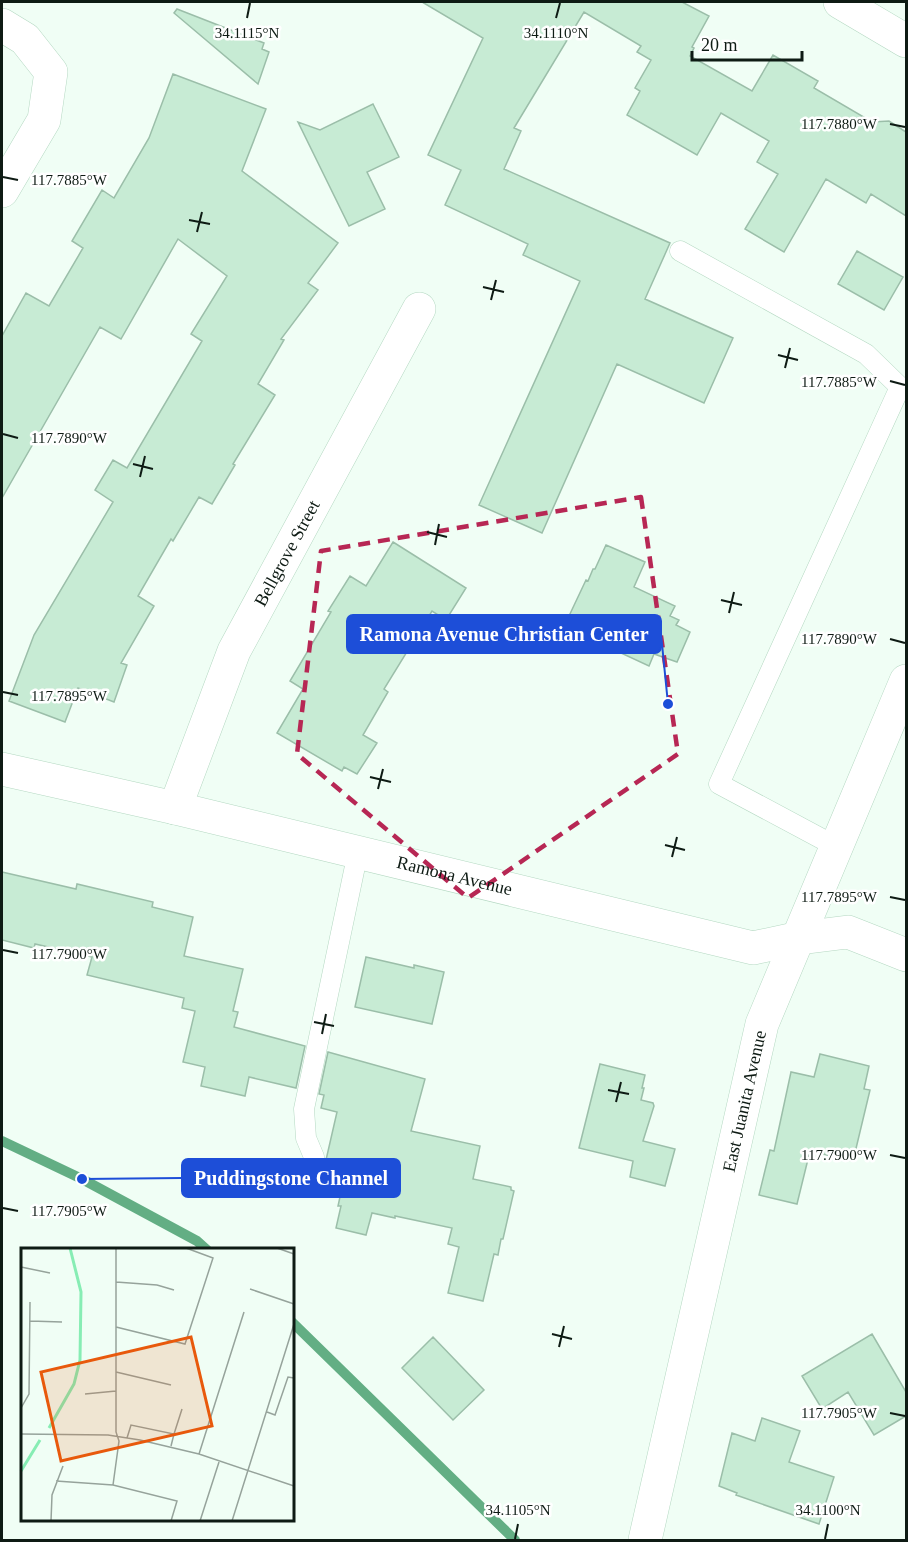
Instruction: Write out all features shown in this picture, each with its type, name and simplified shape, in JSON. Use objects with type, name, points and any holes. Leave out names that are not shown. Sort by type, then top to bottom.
[{"type":"street","points":[[840,2],[906,41]]},
{"type":"street","points":[[2,25],[25,39],[51,72],[44,120],[2,192]]},
{"type":"street","name":"Bellgrove Street","points":[[175,808],[234,651],[419,309]]},
{"type":"street","name":"East Juanita Avenue","points":[[645,1540],[762,1024],[906,681]]},
{"type":"street","name":"Ramona Avenue","points":[[2,769],[175,808],[753,948],[800,938],[848,932],[906,955]]},
{"type":"lane","points":[[680,251],[866,354],[903,388],[719,784],[837,847]]},
{"type":"lane","points":[[315,1157],[306,1138],[304,1109],[358,852]]},
{"type":"highlighted area","points":[[641,497],[678,754],[468,898],[297,754],[321,551]]},
{"type":"building","points":[[422,2],[682,2],[709,16],[692,47],[694,48],[690,56],[752,91],[773,55],[818,81],[814,88],[872,122],[889,121],[906,132],[906,216],[871,194],[866,203],[826,179],[784,252],[745,229],[778,174],[757,162],[769,141],[721,113],[697,155],[627,115],[640,91],[635,88],[651,60],[637,52],[641,46],[584,12],[514,128],[521,131],[504,169],[670,243],[645,299],[733,338],[704,403],[617,364],[542,533],[479,505],[580,281],[523,255],[528,244],[445,205],[461,170],[428,155],[483,38]]},
{"type":"building","points":[[177,9],[264,43],[262,49],[269,52],[258,84],[174,13]]},
{"type":"building","points":[[173,74],[266,109],[242,171],[338,243],[308,283],[318,290],[281,339],[284,340],[258,384],[275,395],[233,464],[235,465],[212,504],[199,497],[173,541],[171,539],[138,596],[154,606],[121,663],[127,665],[114,702],[78,688],[65,722],[9,701],[34,635],[113,502],[95,490],[113,460],[127,468],[202,341],[191,334],[227,276],[178,239],[121,339],[100,327],[2,498],[2,336],[26,293],[49,306],[83,248],[72,241],[102,190],[114,198],[149,138]]},
{"type":"building","points":[[373,104],[399,157],[367,172],[385,209],[349,226],[298,122],[320,130]]},
{"type":"building","points":[[857,251],[903,277],[884,310],[838,284]]},
{"type":"building","points":[[393,542],[466,588],[446,620],[432,611],[384,689],[388,692],[363,735],[377,743],[357,774],[344,767],[342,771],[277,733],[303,689],[290,681],[331,612],[328,611],[350,576],[366,586]]},
{"type":"building","points":[[606,545],[645,562],[634,587],[675,606],[670,616],[679,620],[676,625],[690,632],[677,662],[654,654],[649,666],[567,628],[572,617],[569,616]]},
{"type":"building","points":[[2,872],[76,889],[77,884],[153,902],[152,907],[193,917],[184,956],[243,969],[233,1011],[238,1012],[234,1027],[305,1046],[296,1088],[249,1077],[245,1096],[201,1086],[205,1067],[183,1062],[195,1011],[182,1008],[184,998],[87,975],[92,957],[35,944],[34,948],[2,940]]},
{"type":"building","points":[[366,957],[444,972],[432,1024],[355,1007]]},
{"type":"building","points":[[328,1052],[425,1079],[411,1131],[480,1146],[473,1179],[511,1187],[514,1191],[503,1239],[501,1239],[498,1255],[494,1254],[483,1301],[448,1293],[459,1247],[448,1244],[452,1228],[372,1213],[366,1235],[336,1228],[341,1206],[338,1206],[347,1165],[326,1160],[337,1112],[321,1108],[324,1095],[319,1094]]},
{"type":"building","points":[[820,1054],[869,1066],[864,1089],[870,1090],[853,1161],[810,1151],[797,1204],[759,1195],[770,1150],[774,1151],[791,1072],[814,1077]]},
{"type":"building","points":[[600,1064],[645,1075],[641,1100],[653,1103],[654,1106],[643,1141],[675,1149],[665,1186],[630,1177],[633,1161],[579,1148]]},
{"type":"building","points":[[872,1334],[906,1392],[906,1416],[874,1435],[848,1392],[822,1409],[802,1376]]},
{"type":"building","points":[[433,1337],[484,1390],[453,1420],[402,1368]]},
{"type":"building","points":[[762,1418],[800,1431],[789,1462],[834,1477],[819,1524],[736,1495],[737,1493],[719,1486],[732,1433],[755,1441]]},
{"type":"waterway","points":[[2,1141],[82,1179],[197,1241],[205,1248]]},
{"type":"waterway","points":[[294,1324],[515,1540]]},
{"type":"place","name":"Ramona Avenue Christian Center","points":[[668,704]]},
{"type":"place","name":"Puddingstone Channel","points":[[82,1179]]}]
